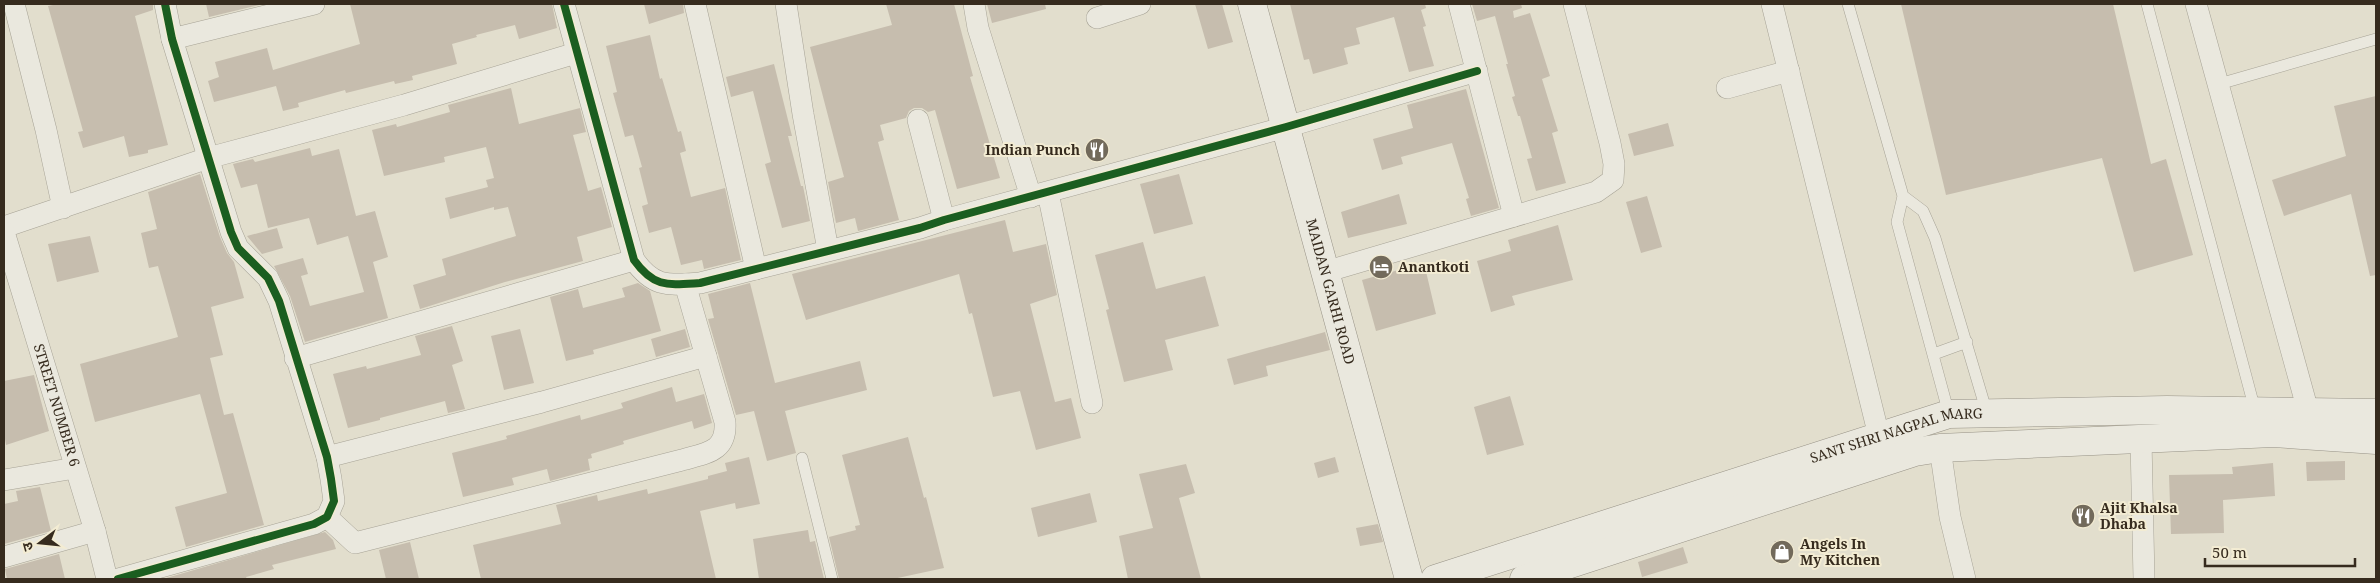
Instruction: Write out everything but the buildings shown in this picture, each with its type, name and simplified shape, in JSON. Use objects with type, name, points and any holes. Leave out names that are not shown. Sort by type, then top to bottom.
[{"type":"main road","name":"MAIDAN GARHI ROAD","points":[[1252,4],[1409,579]]},
{"type":"main road","name":"SANT SHRI NAGPAL MARG","points":[[1435,579],[1949,414],[2167,410],[2376,413]]},
{"type":"main road","name":"SANT SHRI NAGPAL MARG","points":[[1525,579],[1915,452],[1940,448],[2273,434],[2376,440]]},
{"type":"street","points":[[14,4],[46,130],[63,208]]},
{"type":"street","points":[[118,579],[314,524],[327,517],[334,501],[327,457],[279,301],[268,278],[238,248],[231,232],[172,39],[165,4]]},
{"type":"street","points":[[172,39],[314,4]]},
{"type":"street","points":[[564,4],[576,54],[634,260],[643,273],[654,282],[670,285],[700,284],[920,228],[1286,127],[1477,71]]},
{"type":"street","points":[[695,4],[756,269]]},
{"type":"street","points":[[786,4],[803,114],[828,250]]},
{"type":"street","points":[[974,4],[978,28],[1040,195],[1092,404]]},
{"type":"street","points":[[1097,18],[1140,4]]},
{"type":"street","points":[[1459,4],[1514,216]]},
{"type":"street","points":[[1325,272],[1596,192],[1613,180],[1614,164],[1610,143],[1574,4]]},
{"type":"street","points":[[1772,4],[1879,436]]},
{"type":"street","points":[[2196,4],[2308,411]]},
{"type":"street","points":[[4,227],[208,158],[404,105],[576,54]]},
{"type":"street","points":[[1727,88],[1789,71]]},
{"type":"street","points":[[918,120],[944,220]]},
{"type":"street","name":"STREET NUMBER 6","points":[[4,232],[95,531],[107,579]]},
{"type":"street","points":[[295,358],[634,260]]},
{"type":"street","points":[[327,517],[355,543],[707,452],[720,445],[726,435],[725,422],[686,284]]},
{"type":"street","points":[[327,457],[542,402],[706,356]]},
{"type":"street","points":[[2141,440],[2144,579]]},
{"type":"street","points":[[1940,448],[1950,517],[1965,579]]},
{"type":"street","points":[[4,480],[75,468]]},
{"type":"street","points":[[4,557],[95,531]]},
{"type":"lane","points":[[1848,4],[1903,196],[1897,222],[1949,414]]},
{"type":"lane","points":[[2147,4],[2255,410]]},
{"type":"lane","points":[[2219,84],[2376,39]]},
{"type":"lane","points":[[1903,196],[1923,211],[1935,238],[1987,413]]},
{"type":"lane","points":[[1934,354],[1967,342]]},
{"type":"lane","points":[[802,458],[832,579]]},
{"type":"cycle path","points":[[118,579],[314,524],[327,517],[334,501],[327,457],[279,301],[268,278],[238,248],[231,232],[172,39],[165,4]]},
{"type":"cycle path","points":[[564,4],[634,260],[648,276],[662,283],[670,284],[700,283],[920,228],[1286,127],[1477,71]]},
{"type":"place","name":"Indian Punch","points":[[1097,150]]},
{"type":"place","name":"Anantkoti","points":[[1381,267]]},
{"type":"place","name":"Ajit Khalsa Dhaba","points":[[2083,516]]},
{"type":"place","name":"Angels In My Kitchen","points":[[1782,552]]}]
